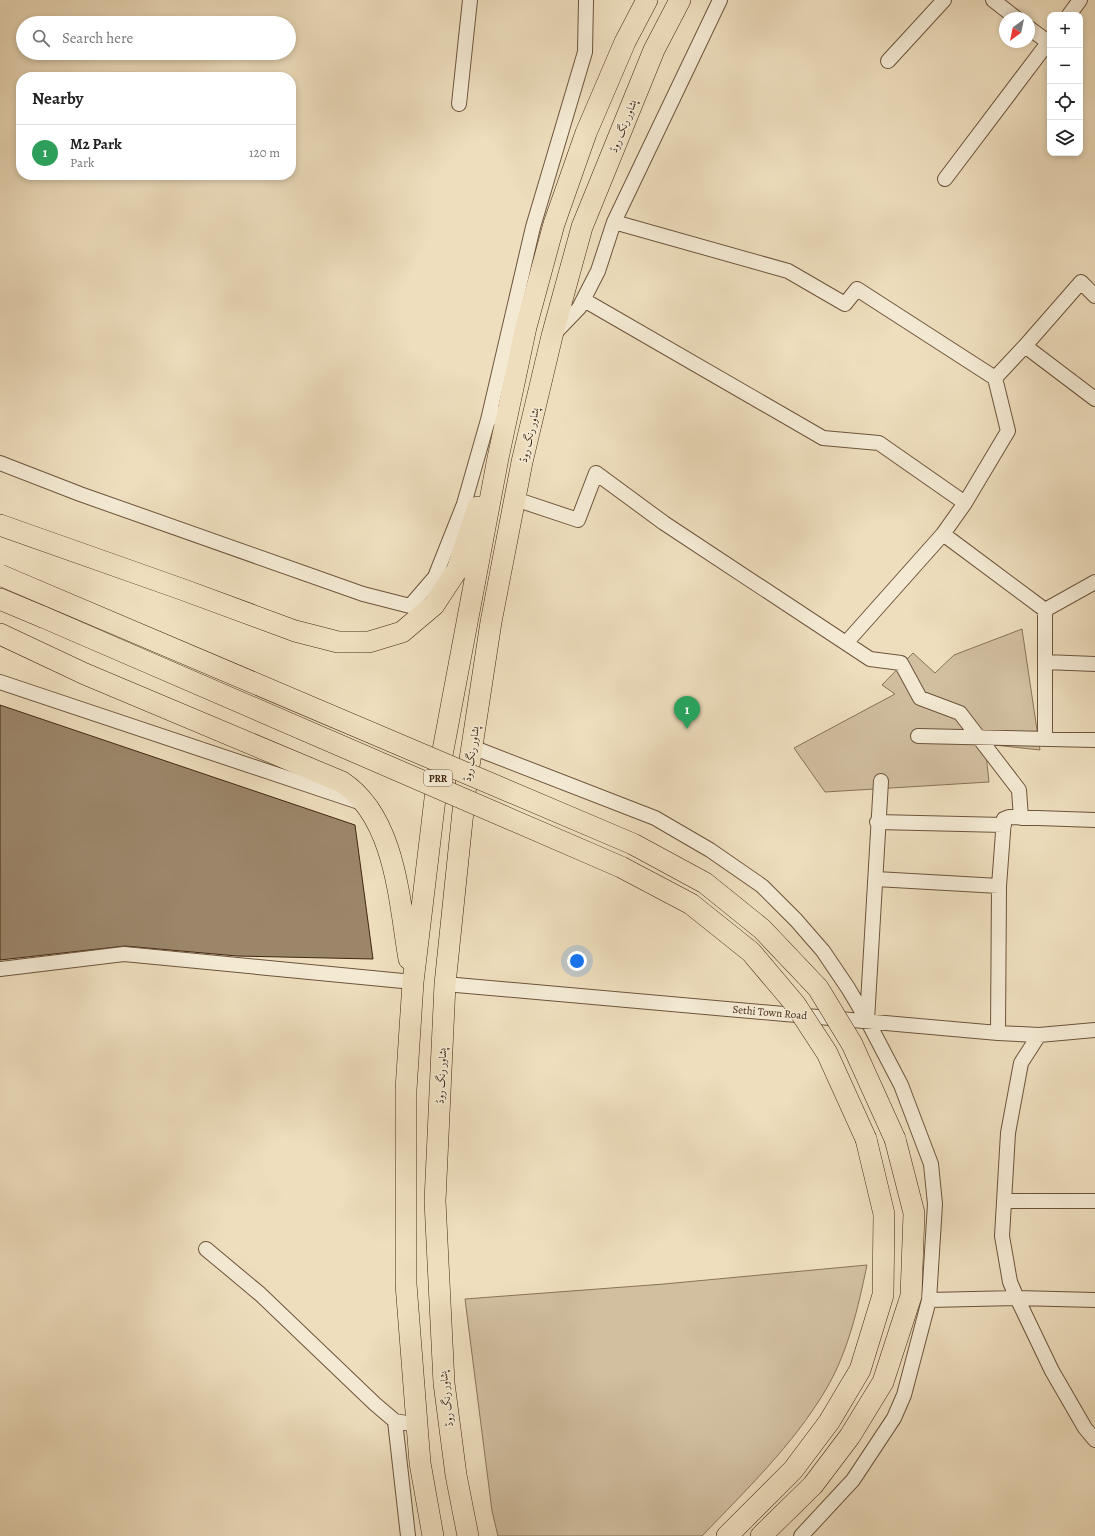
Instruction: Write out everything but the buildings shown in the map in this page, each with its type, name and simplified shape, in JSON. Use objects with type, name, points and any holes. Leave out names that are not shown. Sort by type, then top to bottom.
[{"type":"highway","name":"PRR","points":[[433,1536],[420,1463],[406,1284],[406,1090],[413,982],[437,782],[498,458],[526,327],[554,224],[586,133],[625,42],[647,0]]},
{"type":"highway","name":"پشاور رنگ روڈ","points":[[468,1536],[456,1475],[444,1383],[435,1201],[445,984],[465,792],[491,622],[515,499],[552,336],[582,226],[654,50],[680,0]]},
{"type":"highway","points":[[0,525],[184,590],[294,631],[338,642],[370,642],[402,632],[434,605],[457,570],[475,514],[498,458]]},
{"type":"highway","points":[[0,575],[633,844],[705,883],[762,929],[818,988],[852,1044],[895,1139],[914,1213],[911,1296],[883,1382],[850,1436],[813,1485],[761,1536]]},
{"type":"highway","points":[[0,599],[621,867],[691,904],[750,952],[795,1004],[827,1053],[866,1138],[884,1214],[883,1295],[860,1370],[830,1422],[793,1470],[727,1536]]},
{"type":"highway","points":[[0,634],[85,674],[342,782],[354,790],[368,806],[388,846],[413,982]]},
{"type":"highway","points":[[456,1475],[481,1536]]},
{"type":"street","points":[[459,104],[470,0]]},
{"type":"street","points":[[0,463],[80,494],[362,594],[410,606],[435,578],[464,504],[488,420],[533,227],[585,52],[586,0]]},
{"type":"street","points":[[552,336],[580,308],[584,300],[598,271],[614,222],[720,0]]},
{"type":"street","points":[[888,61],[944,0]]},
{"type":"street","points":[[993,0],[1008,12]]},
{"type":"street","points":[[1071,12],[1080,0]]},
{"type":"street","points":[[1035,32],[1047,40]]},
{"type":"street","points":[[945,179],[1047,44]]},
{"type":"street","points":[[614,222],[788,271],[845,304],[857,289],[995,378],[1008,431],[965,503],[943,534],[846,642]]},
{"type":"street","points":[[995,378],[1026,346],[1081,282],[1095,296]]},
{"type":"street","points":[[584,300],[823,438],[879,443],[965,503]]},
{"type":"street","points":[[1026,346],[1095,399]]},
{"type":"street","points":[[488,420],[508,410]]},
{"type":"street","points":[[515,499],[578,520],[596,473],[664,523],[870,659],[901,663],[920,698],[960,712],[1019,790],[1021,818]]},
{"type":"street","points":[[943,534],[1045,610]]},
{"type":"street","points":[[1045,610],[1095,582]]},
{"type":"street","points":[[1045,610],[1045,738]]},
{"type":"street","points":[[1045,662],[1095,664]]},
{"type":"street","points":[[0,682],[368,806]]},
{"type":"street","points":[[918,736],[1095,740]]},
{"type":"street","points":[[472,747],[655,818],[717,855],[762,886],[796,920],[823,951],[867,1020],[901,1085],[931,1164],[935,1204],[929,1300],[904,1396],[894,1418],[853,1480],[801,1536]]},
{"type":"street","points":[[867,1020],[881,781]]},
{"type":"street","points":[[998,1033],[999,886],[1004,819],[1095,820]]},
{"type":"street","points":[[878,822],[1004,825]]},
{"type":"street","points":[[876,879],[999,886]]},
{"type":"street","points":[[0,969],[124,954],[413,982]]},
{"type":"street","name":"Sethi Town Road","points":[[445,984],[867,1020],[998,1033],[1039,1035],[1095,1030]]},
{"type":"street","points":[[1039,1035],[1022,1063],[1008,1133],[1002,1236],[1010,1282],[1017,1298],[1052,1371],[1085,1428],[1095,1440]]},
{"type":"street","points":[[1005,1201],[1095,1201]]},
{"type":"street","points":[[206,1249],[260,1294],[375,1404],[395,1421],[417,1425]]},
{"type":"street","points":[[929,1300],[1017,1298],[1095,1300]]},
{"type":"street","points":[[395,1421],[408,1536]]},
{"type":"shaded area","points":[[1022,629],[1040,750],[985,744],[989,782],[825,792],[794,748],[895,694],[882,685],[913,653],[935,673],[954,655]]},
{"type":"shaded area","points":[[867,1265],[856,1314],[846,1346],[825,1391],[798,1430],[768,1467],[702,1536],[498,1536],[492,1511],[465,1299],[664,1284]]},
{"type":"place","name":"M2 Park","points":[[687,729]]}]
